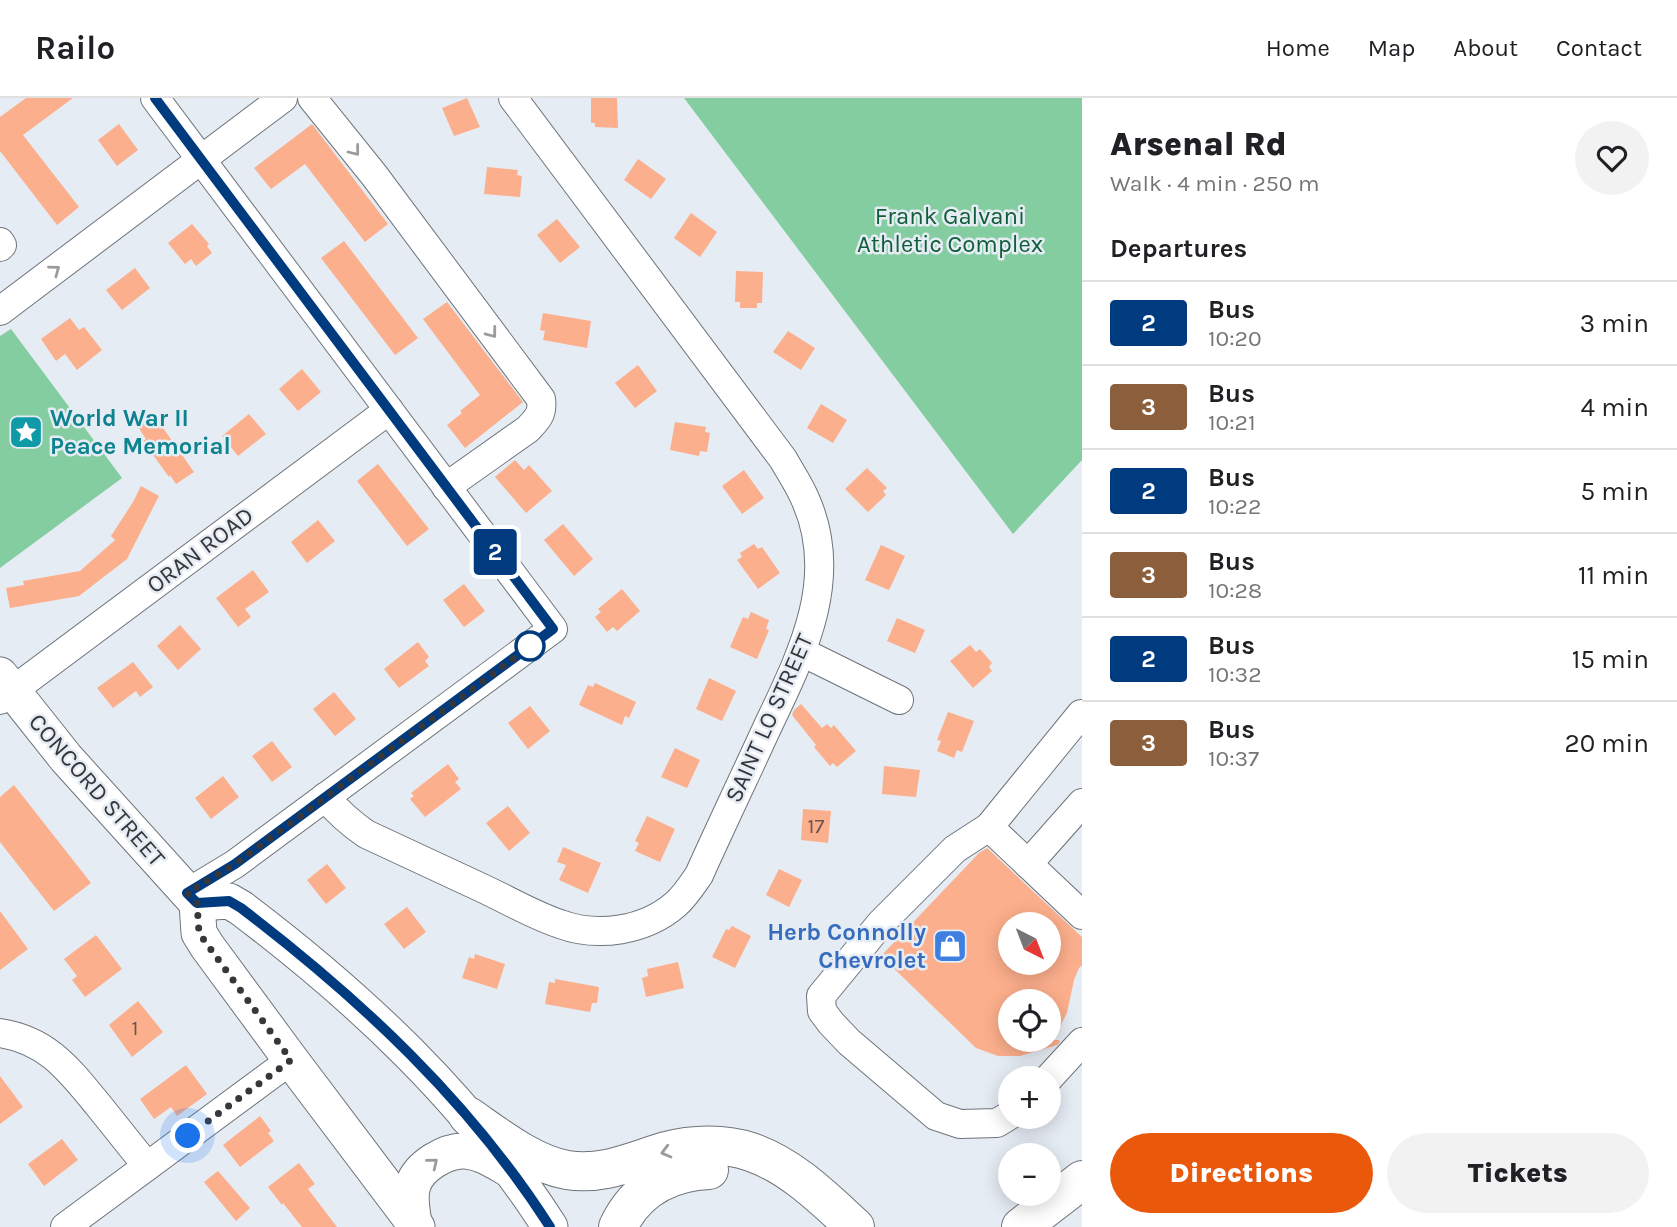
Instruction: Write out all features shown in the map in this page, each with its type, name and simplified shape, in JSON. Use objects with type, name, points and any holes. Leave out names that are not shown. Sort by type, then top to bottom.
[{"type":"highway","points":[[468,1116],[519,1150],[564,1169],[608,1169],[667,1151],[696,1146],[750,1151],[794,1175],[855,1227]]},
{"type":"highway","points":[[618,1227],[624,1214],[640,1195],[665,1179],[693,1171],[719,1170],[746,1174],[771,1187],[820,1227]]},
{"type":"highway","points":[[1021,1227],[1082,1180]]},
{"type":"highway","points":[[1046,1227],[1082,1189]]},
{"type":"main road","name":"CONCORD STREET","points":[[4,689],[192,898]]},
{"type":"main road","points":[[415,1225],[199,933],[192,898],[229,901],[241,908],[372,1016],[437,1080],[468,1116],[513,1172],[550,1227]]},
{"type":"main road","points":[[415,1225],[411,1201],[413,1183],[427,1165],[443,1154],[464,1150],[481,1154],[513,1172]]},
{"type":"street","points":[[155,98],[553,629],[192,898]]},
{"type":"street","points":[[0,310],[284,98]]},
{"type":"street","points":[[312,98],[374,175],[541,399],[543,410],[528,429],[446,487]]},
{"type":"street","name":"SAINT LO STREET","points":[[326,797],[339,813],[366,834],[562,925],[600,932],[639,925],[676,905],[699,875],[802,652],[817,600],[818,550],[811,514],[796,480],[513,98]]},
{"type":"street","name":"ORAN ROAD","points":[[4,689],[388,410]]},
{"type":"street","points":[[802,652],[899,699]]},
{"type":"street","points":[[998,1122],[960,1124],[936,1116],[849,1042],[822,1011],[821,996],[881,923],[955,849],[989,827],[1081,714],[1082,716]]},
{"type":"street","points":[[1027,864],[1082,803]]},
{"type":"street","points":[[989,827],[1027,864],[1080,908]]},
{"type":"street","points":[[0,1032],[15,1035],[41,1047],[65,1065],[147,1167]]},
{"type":"street","points":[[1060,1066],[1082,1042]]},
{"type":"street","points":[[65,1227],[291,1060]]},
{"type":"green space","name":"Frank Galvani Athletic Complex","points":[[684,98],[1082,98],[1082,460],[1013,534]]},
{"type":"green space","points":[[11,329],[122,478],[0,568],[0,336]]},
{"type":"building","points":[[26,98],[73,98],[23,135],[79,207],[57,225],[0,151],[0,117]]},
{"type":"building","points":[[467,98],[480,127],[454,136],[442,108]]},
{"type":"building","points":[[591,98],[617,98],[618,128],[595,127],[595,123],[591,123]]},
{"type":"building","points":[[119,124],[138,150],[117,166],[98,140]]},
{"type":"building","points":[[312,124],[388,224],[365,242],[305,164],[271,189],[254,168]]},
{"type":"building","points":[[638,159],[666,179],[651,199],[624,180]]},
{"type":"building","points":[[487,167],[518,170],[517,175],[522,176],[520,197],[484,194]]},
{"type":"building","points":[[691,213],[717,232],[700,257],[674,238]]},
{"type":"building","points":[[557,219],[580,247],[560,263],[537,235]]},
{"type":"building","points":[[192,224],[209,244],[207,246],[212,253],[196,266],[191,259],[185,264],[168,243]]},
{"type":"building","points":[[344,241],[418,338],[395,355],[321,258]]},
{"type":"building","points":[[135,268],[150,288],[122,310],[106,290]]},
{"type":"building","points":[[736,271],[763,272],[762,303],[757,303],[757,308],[740,308],[740,302],[735,302]]},
{"type":"building","points":[[447,302],[523,402],[465,448],[447,425],[480,395],[423,319]]},
{"type":"building","points":[[543,313],[591,321],[587,348],[543,340],[545,331],[540,330]]},
{"type":"building","points":[[70,318],[79,330],[84,327],[102,350],[77,370],[65,354],[56,361],[41,339]]},
{"type":"building","points":[[788,331],[815,348],[801,370],[773,352]]},
{"type":"building","points":[[638,365],[657,391],[635,408],[615,383]]},
{"type":"building","points":[[302,369],[321,392],[298,411],[279,389]]},
{"type":"building","points":[[821,404],[847,420],[833,443],[807,428]]},
{"type":"building","points":[[249,414],[266,434],[238,456],[222,436]]},
{"type":"building","points":[[154,415],[194,472],[176,484],[143,441],[146,439],[138,427]]},
{"type":"building","points":[[675,422],[706,427],[705,432],[710,433],[707,452],[700,451],[699,456],[670,450]]},
{"type":"building","points":[[515,460],[524,470],[529,465],[552,491],[526,513],[495,477]]},
{"type":"building","points":[[378,464],[429,529],[407,546],[357,481]]},
{"type":"building","points":[[867,468],[887,488],[883,491],[886,495],[868,512],[845,489]]},
{"type":"building","points":[[744,470],[764,498],[742,514],[722,486]]},
{"type":"building","points":[[141,486],[159,496],[127,559],[79,596],[10,608],[6,588],[24,585],[23,581],[80,571],[115,540],[111,536]]},
{"type":"building","points":[[318,520],[335,541],[307,563],[291,542]]},
{"type":"building","points":[[563,524],[593,559],[574,576],[544,540]]},
{"type":"building","points":[[754,544],[758,549],[762,547],[780,573],[758,589],[737,560],[742,557],[740,553]]},
{"type":"building","points":[[881,545],[905,556],[889,590],[865,580]]},
{"type":"building","points":[[253,570],[269,592],[245,609],[251,617],[238,627],[216,598]]},
{"type":"building","points":[[464,584],[485,611],[464,627],[443,600]]},
{"type":"building","points":[[622,589],[640,611],[617,631],[613,627],[607,632],[595,617],[601,612],[598,609]]},
{"type":"building","points":[[751,612],[769,620],[766,629],[769,630],[757,659],[730,647],[743,617],[748,619]]},
{"type":"building","points":[[897,618],[925,630],[915,653],[887,641]]},
{"type":"building","points":[[180,625],[201,649],[178,670],[157,646]]},
{"type":"building","points":[[418,642],[429,657],[425,661],[429,666],[399,688],[384,669]]},
{"type":"building","points":[[970,645],[976,652],[980,649],[992,663],[989,667],[992,671],[973,688],[950,661]]},
{"type":"building","points":[[133,662],[153,687],[140,697],[136,691],[113,708],[97,688]]},
{"type":"building","points":[[709,678],[736,691],[722,721],[696,709]]},
{"type":"building","points":[[595,683],[636,702],[629,718],[625,716],[622,725],[579,705],[588,685],[593,687]]},
{"type":"building","points":[[334,692],[356,719],[335,736],[313,709]]},
{"type":"building","points":[[801,704],[822,728],[827,724],[831,728],[834,725],[856,751],[837,767],[833,763],[830,766],[792,715]]},
{"type":"building","points":[[530,706],[550,731],[528,749],[508,723]]},
{"type":"building","points":[[948,712],[974,721],[962,752],[957,750],[954,758],[937,751],[941,741],[937,740]]},
{"type":"building","points":[[272,741],[292,767],[272,782],[252,756]]},
{"type":"building","points":[[675,748],[700,760],[687,788],[661,777]]},
{"type":"building","points":[[448,764],[459,779],[455,782],[461,789],[425,817],[410,799],[414,796],[411,793]]},
{"type":"building","points":[[884,766],[920,770],[916,797],[882,794]]},
{"type":"building","points":[[223,776],[239,797],[211,819],[195,798]]},
{"type":"building","points":[[14,785],[91,883],[54,911],[0,842],[0,797]]},
{"type":"building","points":[[508,806],[530,833],[509,851],[486,823]]},
{"type":"building","points":[[803,809],[831,811],[828,843],[801,840]]},
{"type":"building","points":[[647,816],[675,829],[660,862],[635,851],[639,843],[635,841]]},
{"type":"building","points":[[563,847],[601,863],[588,893],[559,880],[566,865],[557,862]]},
{"type":"building","name":"Herb Connolly Chevrolet","points":[[987,848],[1055,912],[998,912],[998,975],[1061,975],[1061,917],[1082,937],[1082,965],[1074,980],[1067,1013],[1061,1025],[1061,989],[998,989],[998,1052],[1033,1052],[1020,1056],[998,1056],[976,1048],[881,956],[979,853]]},
{"type":"building","points":[[327,864],[346,888],[326,904],[307,880]]},
{"type":"building","points":[[779,869],[802,880],[789,907],[766,895]]},
{"type":"building","points":[[407,907],[426,932],[404,949],[384,924]]},
{"type":"building","points":[[0,911],[28,949],[0,970]]},
{"type":"building","points":[[732,926],[751,936],[735,968],[712,957],[726,929],[729,930]]},
{"type":"building","points":[[96,935],[122,969],[85,997],[72,980],[77,976],[64,959]]},
{"type":"building","points":[[475,954],[505,964],[497,989],[462,978],[469,957],[474,959]]},
{"type":"building","points":[[678,962],[684,988],[646,997],[642,978],[648,976],[647,969]]},
{"type":"building","points":[[555,979],[599,987],[597,1003],[592,1003],[590,1012],[545,1004],[549,982],[555,983]]},
{"type":"building","points":[[138,1001],[163,1032],[132,1057],[109,1025]]},
{"type":"building","points":[[186,1065],[207,1094],[177,1116],[171,1107],[154,1119],[140,1099]]},
{"type":"building","points":[[0,1076],[23,1107],[0,1124]]},
{"type":"building","points":[[260,1116],[271,1131],[268,1133],[274,1141],[240,1167],[223,1145]]},
{"type":"building","points":[[62,1139],[78,1160],[44,1186],[28,1164]]},
{"type":"building","points":[[299,1163],[315,1184],[308,1189],[337,1227],[302,1227],[268,1187]]},
{"type":"building","points":[[218,1171],[250,1208],[236,1221],[204,1182]]},
{"type":"bus line","name":"2","points":[[155,98],[553,629],[235,864],[187,893],[197,903],[229,901],[241,908],[372,1016],[437,1080],[468,1116],[513,1172],[550,1227]]},
{"type":"place","name":"World War II Peace Memorial","points":[[26,432]]},
{"type":"place","name":"Herb Connolly Chevrolet","points":[[950,946]]},
{"type":"route","points":[[188,1136],[291,1060],[207,946],[199,933],[197,903],[187,893],[235,864],[532,645],[530,646]]}]
